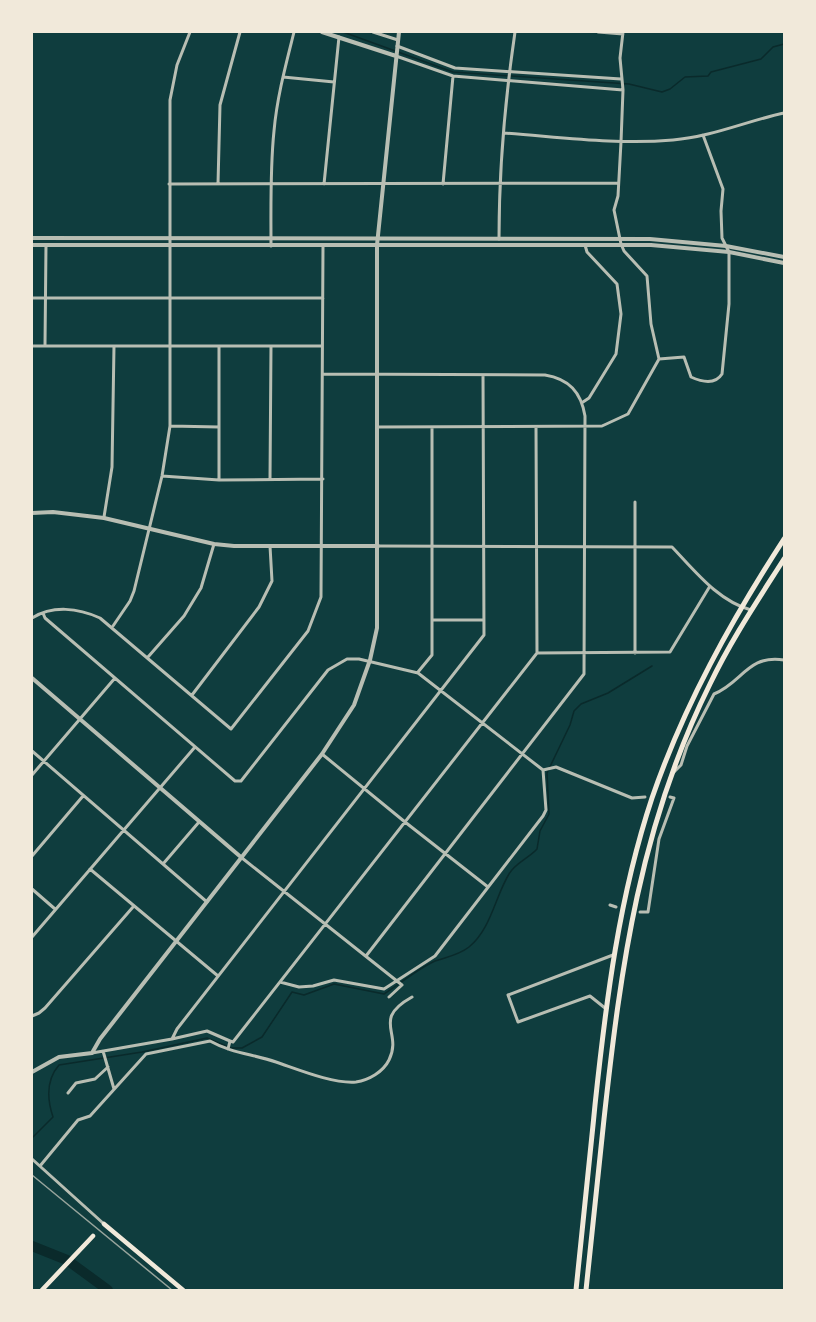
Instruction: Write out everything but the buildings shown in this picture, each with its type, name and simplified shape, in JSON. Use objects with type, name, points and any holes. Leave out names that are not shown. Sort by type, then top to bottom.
[{"type":"highway","points":[[576,1290],[614,955],[635,856],[661,773],[702,679],[741,607],[784,539]]},
{"type":"highway","points":[[586,1290],[622,967],[644,860],[671,775],[710,684],[751,610],[784,559]]},
{"type":"main road","points":[[104,1224],[183,1290]]},
{"type":"main road","points":[[42,1290],[93,1236]]},
{"type":"street","points":[[112,626],[130,601],[134,591],[162,476],[170,426],[170,100],[177,65],[190,32]]},
{"type":"street","points":[[218,184],[220,105],[240,32]]},
{"type":"street","points":[[271,246],[274,129],[294,32]]},
{"type":"street","points":[[322,32],[453,76],[623,90]]},
{"type":"street","points":[[373,32],[455,68],[621,79]]},
{"type":"street","points":[[92,1053],[100,1039],[322,754],[354,705],[370,660],[377,628],[378,239],[399,32]]},
{"type":"street","points":[[499,245],[499,183],[515,32]]},
{"type":"street","points":[[377,427],[602,426],[628,414],[658,358],[651,324],[647,276],[624,250],[614,210],[621,142],[623,90],[620,58],[623,33],[598,32]]},
{"type":"street","points":[[324,184],[339,37]]},
{"type":"street","points":[[443,184],[453,76]]},
{"type":"street","points":[[283,77],[334,82]]},
{"type":"street","points":[[504,133],[621,142],[674,140],[703,135],[784,113]]},
{"type":"street","points":[[658,358],[684,357],[692,377],[699,381],[707,382],[720,378],[722,374],[727,323],[729,252],[722,238],[723,189],[703,135]]},
{"type":"street","points":[[169,184],[618,183]]},
{"type":"street","points":[[32,238],[499,239],[621,242],[729,252],[784,263]]},
{"type":"street","points":[[32,245],[499,245],[679,241],[726,246],[784,257]]},
{"type":"street","points":[[583,402],[589,398],[616,354],[621,314],[617,284],[587,252],[585,244]]},
{"type":"street","points":[[45,346],[46,245]]},
{"type":"street","points":[[32,618],[51,610],[77,609],[100,618],[231,729],[308,631],[321,597],[323,246]]},
{"type":"street","points":[[32,298],[323,298]]},
{"type":"street","points":[[32,346],[322,346]]},
{"type":"street","points":[[104,518],[111,467],[114,346]]},
{"type":"street","points":[[219,346],[219,480]]},
{"type":"street","points":[[270,480],[271,346]]},
{"type":"street","points":[[323,374],[554,376],[575,390],[583,402],[585,426],[584,674],[523,756],[366,956]]},
{"type":"street","points":[[172,1039],[177,1029],[484,635],[483,375]]},
{"type":"street","points":[[170,426],[219,427]]},
{"type":"street","points":[[418,673],[432,655],[432,427]]},
{"type":"street","points":[[32,1072],[59,1057],[172,1039],[207,1031],[233,1042],[280,982],[537,653],[536,427]]},
{"type":"street","points":[[162,476],[219,480],[323,479]]},
{"type":"street","points":[[635,502],[635,653]]},
{"type":"street","points":[[32,513],[53,512],[104,518],[214,544],[234,546],[672,547],[710,586],[741,607],[751,610]]},
{"type":"street","points":[[148,657],[184,616],[201,588],[214,544]]},
{"type":"street","points":[[192,695],[260,607],[272,581],[270,546]]},
{"type":"street","points":[[537,653],[670,652],[710,586]]},
{"type":"street","points":[[43,613],[45,618],[235,781],[242,781],[328,670],[346,659],[370,660],[418,673],[543,770],[556,767],[632,798],[645,797]]},
{"type":"street","points":[[432,620],[484,620]]},
{"type":"street","points":[[671,775],[681,765],[687,746],[714,694],[761,660],[770,658],[784,660]]},
{"type":"street","points":[[32,678],[242,858],[402,985],[389,997]]},
{"type":"street","points":[[32,775],[115,678]]},
{"type":"street","points":[[32,937],[195,747]]},
{"type":"street","points":[[32,751],[207,902]]},
{"type":"street","points":[[322,754],[364,790],[488,887]]},
{"type":"street","points":[[280,982],[299,987],[334,980],[384,989],[435,956],[546,810],[543,770]]},
{"type":"street","points":[[32,856],[83,795]]},
{"type":"street","points":[[640,912],[648,912],[659,839],[674,798],[670,797]]},
{"type":"street","points":[[163,864],[199,822]]},
{"type":"street","points":[[90,869],[218,976]]},
{"type":"street","points":[[32,889],[55,909]]},
{"type":"street","points":[[610,905],[616,907]]},
{"type":"street","points":[[32,1016],[45,1008],[133,907]]},
{"type":"street","points":[[607,1009],[590,996],[518,1022],[507,995],[614,955]]},
{"type":"street","points":[[40,1166],[78,1120],[90,1116],[146,1054],[210,1041],[228,1049],[338,1080],[349,1082],[365,1080],[379,1072],[390,1058],[390,1016],[398,1005],[412,997]]},
{"type":"street","points":[[228,1049],[230,1041]]},
{"type":"street","points":[[103,1051],[114,1090]]},
{"type":"street","points":[[68,1093],[76,1083],[95,1079],[108,1067]]},
{"type":"street","points":[[32,1160],[104,1224]]},
{"type":"waterway","points":[[343,32],[453,72],[629,84],[662,92],[670,89],[685,77],[708,76],[711,72],[761,59],[773,47],[784,44]]},
{"type":"waterway","points":[[32,1138],[53,1117],[49,1090],[52,1077],[59,1065],[142,1052],[207,1038],[231,1048],[242,1048],[262,1037],[292,992],[304,995],[334,984],[384,994],[428,964],[457,954],[469,947],[483,931],[512,870],[537,849],[540,831],[549,814],[547,773],[570,725],[574,711],[581,704],[608,693],[652,666]]},
{"type":"waterway","points":[[32,1246],[67,1260],[108,1290]]},
{"type":"railway","points":[[32,1175],[172,1290]]}]
